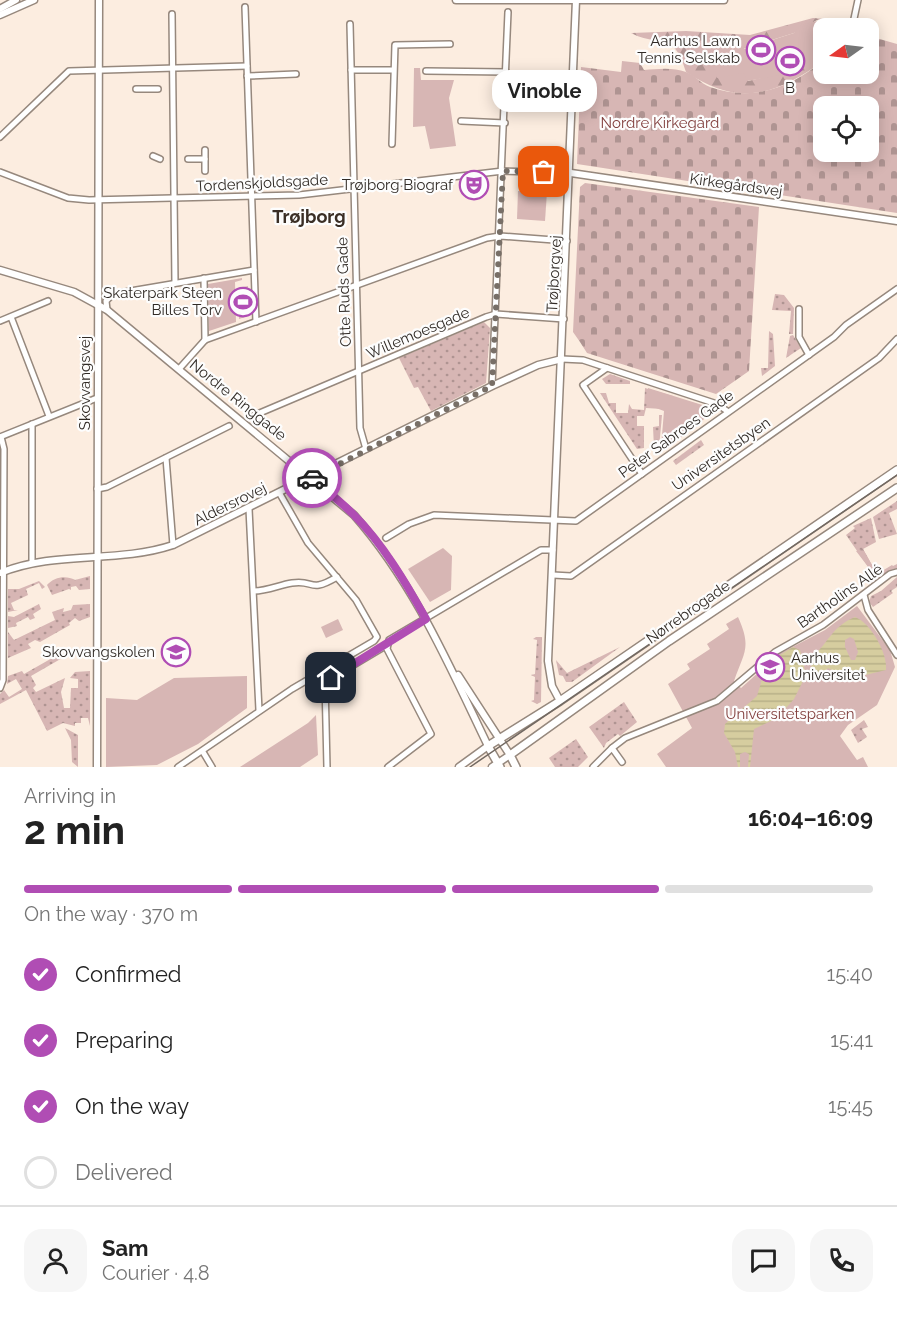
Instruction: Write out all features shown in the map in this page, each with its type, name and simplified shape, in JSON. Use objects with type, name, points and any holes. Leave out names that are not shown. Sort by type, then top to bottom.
[{"type":"main road","name":"Nørrebrogade","points":[[488,746],[560,701],[897,470]]},
{"type":"main road","name":"Nørrebrogade","points":[[510,755],[716,609],[897,488]]},
{"type":"main road","name":"Nordre Ringgade","points":[[488,746],[496,766]]},
{"type":"main road","name":"Nordre Ringgade","points":[[510,755],[516,767]]},
{"type":"street","points":[[0,9],[16,0]]},
{"type":"street","points":[[0,15],[34,0]]},
{"type":"street","name":"Skovvangsvej","points":[[97,767],[99,0]]},
{"type":"street","points":[[456,0],[724,0]]},
{"type":"street","name":"Trøjborgvej","points":[[560,701],[552,686],[549,668],[571,173],[576,0]]},
{"type":"street","points":[[854,18],[858,0]]},
{"type":"street","points":[[245,7],[256,322]]},
{"type":"street","points":[[492,386],[503,171],[508,12]]},
{"type":"street","points":[[172,14],[173,67],[170,88],[174,159],[175,283]]},
{"type":"street","name":"Otte Ruds Gade","points":[[350,24],[360,428],[366,449]]},
{"type":"street","points":[[392,144],[393,51],[397,44],[450,44]]},
{"type":"street","points":[[0,137],[65,74],[74,70],[247,66]]},
{"type":"street","points":[[351,70],[393,69]]},
{"type":"street","points":[[426,71],[506,72]]},
{"type":"street","points":[[248,76],[296,74]]},
{"type":"street","points":[[136,89],[158,88]]},
{"type":"street","points":[[461,121],[505,123]]},
{"type":"street","points":[[205,150],[205,171]]},
{"type":"street","points":[[153,156],[160,159]]},
{"type":"street","points":[[188,159],[205,159]]},
{"type":"street","name":"Tordenskjoldsgade","points":[[0,172],[68,198],[98,200],[252,197],[353,189],[503,171],[571,173]]},
{"type":"street","name":"Kirkegårdsvej","points":[[571,173],[897,221]]},
{"type":"street","points":[[179,369],[205,340],[488,238],[500,236],[567,241]]},
{"type":"street","name":"Nordre Ringgade","points":[[0,270],[74,292],[97,303],[312,477],[354,515],[370,533],[410,591],[452,668],[488,746]]},
{"type":"street","points":[[107,310],[108,298],[113,294],[254,270]]},
{"type":"street","points":[[204,278],[205,340]]},
{"type":"street","name":"Peter Sabroes Gade","points":[[386,537],[409,524],[434,515],[576,520],[897,289]]},
{"type":"street","points":[[0,321],[48,301]]},
{"type":"street","points":[[799,309],[799,337],[808,355]]},
{"type":"street","name":"Willemoesgade","points":[[255,415],[496,314],[564,318]]},
{"type":"street","points":[[11,317],[49,416]]},
{"type":"street","name":"Universitetsbyen","points":[[553,575],[571,576],[879,358],[897,339]]},
{"type":"street","points":[[562,359],[578,359],[607,368],[717,404],[727,411]]},
{"type":"street","name":"Aldersrovej","points":[[2,572],[32,562],[66,557],[134,555],[173,545],[280,494],[492,386],[538,365],[562,359]]},
{"type":"street","points":[[607,368],[583,385],[642,474]]},
{"type":"street","points":[[0,688],[3,680],[4,449],[1,437],[97,398]]},
{"type":"street","points":[[32,424],[32,562]]},
{"type":"street","points":[[97,489],[107,487],[229,426]]},
{"type":"street","points":[[166,458],[173,545]]},
{"type":"street","points":[[178,767],[203,752],[259,710],[374,641],[377,637],[356,600],[308,543],[280,494]]},
{"type":"street","points":[[249,509],[259,710]]},
{"type":"street","points":[[327,767],[325,682],[387,645],[389,640],[541,550],[553,550]]},
{"type":"street","name":"Bartholins Allé","points":[[593,767],[612,748],[633,734],[717,701],[778,649],[823,625],[890,574],[897,572]]},
{"type":"street","points":[[254,591],[264,591],[292,582],[316,587],[337,577]]},
{"type":"street","points":[[864,595],[868,610],[897,655]]},
{"type":"street","points":[[387,645],[431,734],[388,767]]},
{"type":"street","name":"Nordre Ringgade","points":[[452,668],[469,688],[510,755]]},
{"type":"street","points":[[459,767],[488,746]]},
{"type":"street","points":[[612,748],[622,762]]},
{"type":"street","points":[[203,752],[212,767]]},
{"type":"street","name":"Nørrebrogade","points":[[496,766],[510,755]]},
{"type":"green space","points":[[813,18],[813,22],[794,33],[743,49],[715,68],[745,73],[748,81],[792,71],[813,53],[813,68],[789,82],[756,93],[723,90],[686,72],[676,50],[671,45],[631,33],[686,31],[750,35]]},
{"type":"green space","name":"Aarhus Lawn Tennis Selskab","points":[[813,22],[813,58],[798,68],[786,73],[747,81],[744,73],[717,78],[715,68],[705,67],[702,51],[708,46],[742,42],[744,49],[794,33],[801,25]]},
{"type":"green space","name":"Nordre Kirkegård","points":[[879,39],[897,44],[897,213],[577,164],[581,67],[621,72],[622,61],[640,63],[644,70],[681,70],[710,87],[741,93],[770,90],[797,79],[813,68],[813,84],[879,84]]},
{"type":"green space","points":[[414,68],[420,68],[421,80],[454,80],[449,98],[456,146],[430,149],[425,126],[413,127]]},
{"type":"green space","points":[[529,92],[535,92],[539,99],[535,106],[529,106],[525,102],[525,96]]},
{"type":"green space","points":[[585,183],[759,207],[749,371],[716,394],[587,353],[573,332],[580,187]]},
{"type":"green space","points":[[518,191],[547,192],[545,221],[517,219]]},
{"type":"green space","points":[[242,278],[235,282],[236,322],[209,331],[208,284]]},
{"type":"green space","name":"Skaterpark Steen Billes Torv","points":[[248,286],[248,316],[239,319],[238,288]]},
{"type":"green space","points":[[775,294],[784,295],[794,308],[793,334],[789,334],[791,311],[772,310]]},
{"type":"green space","points":[[484,322],[490,328],[486,383],[431,411],[418,387],[414,388],[399,358]]},
{"type":"green space","points":[[769,331],[773,334],[775,366],[762,376],[761,368],[768,368]]},
{"type":"green space","points":[[793,335],[801,348],[786,358],[790,336]]},
{"type":"green space","points":[[610,374],[630,381],[630,384],[606,384],[602,379]]},
{"type":"green space","points":[[645,388],[673,396],[662,409],[646,408],[644,416],[637,416],[637,426],[644,426],[644,448],[637,449],[600,393],[606,393],[609,403],[616,403],[616,413],[628,413],[629,404],[632,409],[644,410]]},
{"type":"green space","points":[[648,388],[712,408],[713,412],[665,450],[661,447],[664,411],[648,405]]},
{"type":"green space","points":[[659,415],[662,415],[659,448],[654,448],[653,427],[659,426]]},
{"type":"green space","points":[[701,440],[704,445],[676,465],[673,461]]},
{"type":"green space","points":[[897,501],[897,509],[889,513],[897,534],[879,539],[873,517]]},
{"type":"green space","points":[[871,518],[876,542],[863,549],[877,574],[897,564],[897,568],[872,583],[866,575],[869,568],[846,535],[855,528],[853,526]]},
{"type":"green space","points":[[443,548],[452,556],[451,590],[430,602],[408,569]]},
{"type":"green space","points":[[863,549],[877,574],[892,565],[896,569],[872,583],[866,575],[869,568],[856,551]]},
{"type":"green space","points":[[90,576],[90,589],[79,590],[76,586],[71,587],[71,590],[52,595],[47,585],[60,578],[75,580]]},
{"type":"green space","points":[[897,577],[897,587],[891,591],[893,593],[873,607],[869,602],[871,596],[881,591]]},
{"type":"green space","points":[[39,581],[45,587],[42,589],[39,583],[26,589],[28,595],[11,603],[14,610],[18,610],[8,612],[8,589],[19,589]]},
{"type":"green space","points":[[39,604],[41,609],[33,614],[35,618],[30,620],[28,617],[16,623],[17,626],[8,628],[8,616],[14,617]]},
{"type":"green space","points":[[90,604],[90,617],[79,621],[75,618],[69,623],[70,625],[40,642],[35,640],[28,644],[31,648],[8,658],[8,632],[14,640],[55,620],[52,612],[64,608],[63,612],[71,610],[73,605]]},
{"type":"green space","name":"Universitetsparken","points":[[857,606],[890,650],[895,667],[877,705],[848,725],[840,736],[857,760],[863,757],[868,767],[666,767],[657,754],[692,728],[668,684],[690,669],[687,664],[710,649],[707,644],[729,629],[726,624],[738,617],[745,636],[745,650],[734,681],[741,688],[779,654],[825,630]]},
{"type":"green space","points":[[338,619],[343,630],[326,638],[321,627]]},
{"type":"green space","points":[[542,637],[541,702],[537,704],[531,701],[534,700],[535,677],[531,675],[535,674],[537,640],[533,639]]},
{"type":"green space","points":[[620,647],[572,682],[566,682],[563,676],[559,675],[556,660],[567,673]]},
{"type":"green space","points":[[61,653],[64,657],[31,676],[36,685],[33,688],[36,692],[65,678],[61,692],[64,708],[70,708],[71,688],[78,688],[78,679],[70,678],[75,672],[90,671],[90,726],[88,718],[81,718],[81,723],[75,723],[75,726],[63,723],[47,731],[26,690],[0,704],[0,694],[4,690],[9,697],[22,689],[16,679],[7,684],[8,676],[22,671],[24,674]]},
{"type":"green space","points":[[247,676],[247,708],[198,744],[157,765],[106,767],[106,698],[137,700],[174,678]]},
{"type":"green space","points":[[624,702],[637,722],[620,736],[618,734],[606,743],[604,748],[589,727]]},
{"type":"green space","points":[[316,715],[318,755],[300,767],[240,767],[308,723]]},
{"type":"green space","points":[[864,720],[868,727],[862,729],[867,737],[858,743],[851,730]]},
{"type":"green space","points":[[65,728],[78,735],[78,767],[72,762],[71,740]]},
{"type":"green space","points":[[576,739],[588,757],[578,767],[555,767],[549,758]]},
{"type":"shaded area","points":[[855,617],[872,632],[884,656],[886,670],[849,679],[828,668],[822,674],[810,676],[808,671],[811,670],[812,657],[847,621]],"holes":[[[850,637],[854,639],[858,652],[855,660],[851,660],[845,647],[845,640]]]},
{"type":"shaded area","points":[[793,647],[800,650],[806,675],[794,699],[777,718],[754,729],[750,767],[748,767],[749,754],[745,752],[740,754],[740,767],[738,767],[735,752],[724,733],[725,724],[757,696],[767,663]]},
{"type":"tram line","points":[[470,767],[897,475]]},
{"type":"way so far","points":[[312,478],[492,386],[503,171],[544,172]]},
{"type":"place","name":"Aarhus Lawn Tennis Selskab","points":[[761,50]]},
{"type":"place","name":"B","points":[[790,61]]},
{"type":"place","name":"Vinoble","points":[[544,172]]},
{"type":"place","name":"Trøjborg Biograf","points":[[474,185]]},
{"type":"place","name":"Skaterpark Steen Billes Torv","points":[[243,302]]},
{"type":"place","name":"Skovvangskolen","points":[[176,652]]},
{"type":"place","name":"Aarhus Universitet","points":[[770,667]]},
{"type":"district","name":"Trøjborg","points":[[309,217]]},
{"type":"route","points":[[312,478],[354,515],[370,533],[410,591],[426,619],[331,678]]}]
